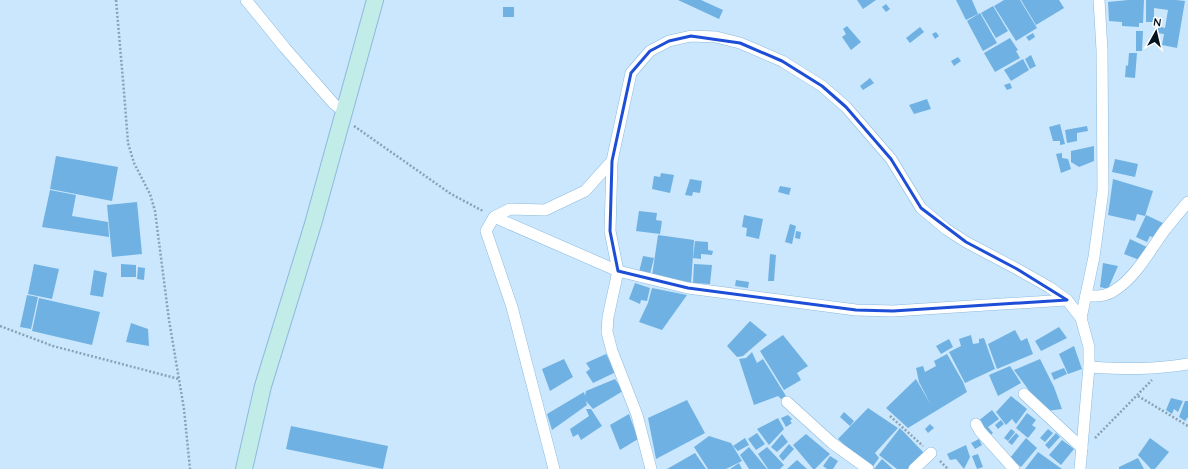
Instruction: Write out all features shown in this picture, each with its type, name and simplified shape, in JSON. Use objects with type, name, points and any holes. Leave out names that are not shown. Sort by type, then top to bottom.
[{"type":"street","points":[[246,0],[285,48],[343,114]]},
{"type":"street","points":[[244,469],[263,386],[313,224],[375,0]]},
{"type":"street","points":[[1081,318],[1094,257],[1103,190],[1102,50],[1099,0]]},
{"type":"street","points":[[651,469],[637,415],[612,351],[607,332],[608,317],[618,271],[610,231],[612,161],[631,73],[650,51],[669,41],[691,36],[716,37],[740,43],[782,61],[822,86],[846,107],[891,159],[921,208],[946,229],[966,242],[1049,287],[1068,300],[1081,318],[1088,347],[1089,367],[1080,469]]},
{"type":"street","points":[[554,469],[512,307],[486,231],[494,217],[510,209],[545,210],[585,191],[612,161]]},
{"type":"street","points":[[1086,296],[1102,296],[1116,290],[1127,280],[1188,202]]},
{"type":"street","points":[[494,217],[618,271],[688,288],[856,310],[893,311],[1068,300]]},
{"type":"street","points":[[1089,367],[1144,369],[1164,368],[1188,364]]},
{"type":"street","points":[[1024,394],[1082,448]]},
{"type":"street","points":[[787,402],[832,443],[868,469]]},
{"type":"street","points":[[976,424],[1014,469]]},
{"type":"street","points":[[914,469],[931,453]]},
{"type":"path","points":[[116,0],[128,143],[134,163],[150,194],[155,211],[169,320],[184,409],[190,469]]},
{"type":"path","points":[[343,114],[450,194],[494,217]]},
{"type":"path","points":[[0,326],[52,346],[179,379]]},
{"type":"path","points":[[1094,439],[1164,368]]},
{"type":"path","points":[[1138,396],[1188,426]]},
{"type":"path","points":[[890,416],[948,469]]},
{"type":"highlighted area","points":[[691,36],[740,43],[782,61],[822,86],[846,107],[891,159],[921,208],[966,242],[1017,269],[1067,300],[893,311],[856,310],[688,288],[618,271],[610,231],[612,161],[631,73],[650,51],[669,41]]},
{"type":"building","points":[[678,0],[701,0],[723,10],[719,19]]},
{"type":"building","points":[[857,0],[876,0],[863,9]]},
{"type":"building","points":[[956,0],[972,0],[978,14],[966,20]]},
{"type":"building","points":[[1004,0],[1020,0],[1037,28],[1016,41],[994,6]]},
{"type":"building","points":[[1021,0],[1059,0],[1064,8],[1036,25]]},
{"type":"building","points":[[1144,0],[1143,23],[1139,23],[1139,27],[1122,26],[1122,22],[1109,21],[1108,2]]},
{"type":"building","points":[[1146,0],[1185,1],[1177,48],[1162,45],[1164,34],[1157,33],[1158,26],[1165,28],[1168,10],[1154,8],[1154,22],[1146,22]]},
{"type":"building","points":[[886,4],[890,9],[886,12],[882,7]]},
{"type":"building","points":[[993,6],[1008,31],[996,38],[981,13]]},
{"type":"building","points":[[503,7],[514,7],[514,17],[503,17]]},
{"type":"building","points":[[980,13],[997,43],[983,51],[967,21]]},
{"type":"building","points":[[847,26],[861,42],[851,50],[842,37],[846,34],[843,29]]},
{"type":"building","points":[[920,27],[924,32],[910,43],[906,38]]},
{"type":"building","points":[[1136,31],[1143,31],[1142,51],[1136,51]]},
{"type":"building","points":[[936,32],[939,36],[935,39],[932,34]]},
{"type":"building","points":[[1033,33],[1035,37],[1029,41],[1026,37]]},
{"type":"building","points":[[1010,38],[1018,50],[1016,51],[1020,58],[995,72],[984,53]]},
{"type":"building","points":[[1129,53],[1137,53],[1135,78],[1125,77]]},
{"type":"building","points":[[1031,55],[1036,66],[1030,69],[1025,59]]},
{"type":"building","points":[[958,57],[961,61],[954,66],[951,61]]},
{"type":"building","points":[[1023,59],[1029,70],[1011,81],[1004,70]]},
{"type":"building","points":[[870,78],[874,83],[863,90],[860,86]]},
{"type":"building","points":[[1010,83],[1012,88],[1007,90],[1004,85]]},
{"type":"building","points":[[927,99],[931,109],[914,114],[909,105]]},
{"type":"building","points":[[1060,124],[1065,144],[1060,145],[1060,141],[1053,141],[1049,127]]},
{"type":"building","points":[[1087,126],[1088,131],[1077,133],[1077,141],[1067,143],[1065,130]]},
{"type":"building","points":[[1094,146],[1094,161],[1079,167],[1071,162],[1071,151]]},
{"type":"building","points":[[1062,153],[1062,158],[1068,159],[1071,169],[1061,173],[1056,154]]},
{"type":"building","points":[[56,156],[118,167],[112,201],[50,189]]},
{"type":"building","points":[[1115,159],[1138,164],[1135,177],[1112,172]]},
{"type":"building","points":[[661,173],[674,175],[670,193],[652,189],[654,176],[660,177]]},
{"type":"building","points":[[690,179],[702,181],[700,193],[693,192],[692,196],[685,195]]},
{"type":"building","points":[[1113,179],[1153,191],[1145,216],[1137,214],[1135,221],[1108,215]]},
{"type":"building","points":[[780,186],[791,188],[789,195],[778,192]]},
{"type":"building","points":[[50,190],[76,195],[72,216],[108,222],[109,237],[42,227]]},
{"type":"building","points":[[137,202],[142,254],[112,257],[107,205]]},
{"type":"building","points":[[639,211],[657,213],[656,220],[662,221],[660,234],[636,231]]},
{"type":"building","points":[[744,215],[763,219],[759,239],[746,236],[747,228],[742,227]]},
{"type":"building","points":[[1146,215],[1163,223],[1156,239],[1150,236],[1147,242],[1136,237]]},
{"type":"building","points":[[790,224],[796,226],[792,244],[785,242]]},
{"type":"building","points":[[796,231],[801,232],[800,239],[795,238]]},
{"type":"building","points":[[658,235],[694,240],[691,284],[652,276]]},
{"type":"building","points":[[1130,239],[1151,249],[1142,261],[1124,254]]},
{"type":"building","points":[[695,241],[708,242],[708,250],[713,251],[712,255],[701,254],[701,259],[693,258]]},
{"type":"building","points":[[770,254],[776,255],[774,281],[768,281]]},
{"type":"building","points":[[643,256],[654,258],[650,274],[639,272]]},
{"type":"building","points":[[1103,263],[1118,266],[1108,289],[1100,287]]},
{"type":"building","points":[[34,264],[59,269],[52,299],[28,294]]},
{"type":"building","points":[[121,264],[136,265],[136,277],[121,277]]},
{"type":"building","points":[[694,264],[712,265],[710,284],[693,283]]},
{"type":"building","points":[[138,267],[145,268],[144,280],[137,279]]},
{"type":"building","points":[[94,270],[107,273],[103,297],[90,295]]},
{"type":"building","points":[[736,280],[749,282],[748,288],[735,286]]},
{"type":"building","points":[[635,283],[650,288],[647,301],[641,300],[640,304],[629,299]]},
{"type":"building","points":[[652,288],[687,295],[662,330],[639,322],[648,303]]},
{"type":"building","points":[[27,295],[38,297],[31,329],[20,327]]},
{"type":"building","points":[[39,298],[100,312],[92,345],[32,331]]},
{"type":"building","points":[[750,321],[767,335],[743,356],[737,357],[727,346]]},
{"type":"building","points":[[131,323],[148,329],[149,346],[126,342]]},
{"type":"building","points":[[1059,327],[1067,338],[1041,351],[1035,341]]},
{"type":"building","points":[[1015,330],[1021,341],[1027,338],[1033,354],[997,369],[988,344]]},
{"type":"building","points":[[783,335],[808,366],[797,373],[801,380],[784,390],[760,351]]},
{"type":"building","points":[[971,335],[973,344],[979,343],[979,339],[984,338],[995,369],[965,383],[949,352],[961,346],[959,339]]},
{"type":"building","points":[[949,339],[953,347],[941,354],[936,346]]},
{"type":"building","points":[[1074,346],[1082,369],[1068,374],[1059,354]]},
{"type":"building","points":[[752,352],[757,363],[763,359],[786,396],[781,399],[778,396],[754,405],[739,359],[746,358]]},
{"type":"building","points":[[606,354],[616,372],[593,383],[586,372],[590,369],[586,363]]},
{"type":"building","points":[[947,354],[967,392],[908,428],[886,408],[916,379],[931,405],[919,382],[916,368],[923,366],[925,372],[936,366],[934,361]]},
{"type":"building","points":[[564,359],[573,377],[550,391],[542,369]]},
{"type":"building","points":[[1040,359],[1054,387],[1062,409],[1047,411],[1036,400],[1014,370]]},
{"type":"building","points":[[1010,366],[1021,383],[998,396],[989,375]]},
{"type":"building","points":[[1064,368],[1067,374],[1054,380],[1051,373]]},
{"type":"building","points":[[615,379],[623,391],[593,409],[586,401],[587,405],[552,430],[547,414],[584,392],[585,396],[586,391]]},
{"type":"building","points":[[1011,396],[1027,409],[1016,424],[1012,419],[1006,425],[996,412]]},
{"type":"building","points":[[1171,398],[1183,401],[1178,412],[1174,409],[1172,414],[1166,410]]},
{"type":"building","points":[[687,400],[705,433],[656,459],[648,418]]},
{"type":"building","points":[[1185,401],[1188,401],[1188,417],[1185,421],[1179,417]]},
{"type":"building","points":[[868,408],[898,428],[875,453],[879,458],[871,469],[838,439]]},
{"type":"building","points":[[586,409],[591,409],[602,426],[581,440],[578,434],[573,437],[570,429],[589,416]]},
{"type":"building","points":[[992,410],[999,419],[988,427],[993,433],[989,436],[977,422]]},
{"type":"building","points":[[844,412],[854,421],[850,426],[840,417]]},
{"type":"building","points":[[1027,413],[1036,420],[1032,425],[1036,428],[1028,438],[1016,428]]},
{"type":"building","points":[[629,414],[638,439],[620,450],[610,425]]},
{"type":"building","points":[[788,415],[792,419],[790,421],[792,423],[786,427],[781,418]]},
{"type":"building","points":[[778,418],[784,429],[769,445],[757,429]]},
{"type":"building","points":[[1001,420],[1004,424],[998,429],[995,425]]},
{"type":"building","points":[[930,424],[934,428],[928,433],[925,429]]},
{"type":"building","points":[[291,426],[388,446],[383,469],[286,449]]},
{"type":"building","points":[[900,428],[924,453],[908,469],[897,469],[879,455]]},
{"type":"building","points":[[1011,429],[1015,432],[1008,441],[1004,438]]},
{"type":"building","points":[[1048,429],[1053,433],[1045,442],[1040,438]]},
{"type":"building","points":[[757,433],[765,444],[756,450],[748,439]]},
{"type":"building","points":[[1016,433],[1019,436],[1012,445],[1008,442]]},
{"type":"building","points":[[1056,433],[1060,437],[1049,449],[1045,445]]},
{"type":"building","points":[[782,434],[788,442],[777,452],[771,447]]},
{"type":"building","points":[[806,434],[830,454],[815,469],[813,469],[793,445]]},
{"type":"building","points":[[709,436],[731,443],[742,461],[726,469],[708,469],[694,447]]},
{"type":"building","points":[[745,438],[749,445],[738,451],[733,446]]},
{"type":"building","points":[[1026,438],[1037,448],[1021,467],[1010,458]]},
{"type":"building","points":[[1150,438],[1169,452],[1155,469],[1151,469],[1138,455]]},
{"type":"building","points":[[979,439],[982,445],[975,449],[971,443]]},
{"type":"building","points":[[1062,440],[1074,449],[1061,465],[1049,455]]},
{"type":"building","points":[[789,444],[794,449],[783,461],[779,456]]},
{"type":"building","points":[[966,445],[970,457],[964,469],[956,459],[950,460],[947,454]]},
{"type":"building","points":[[749,447],[767,469],[749,469],[740,455]]},
{"type":"building","points":[[767,447],[784,465],[780,469],[768,469],[758,454]]},
{"type":"building","points":[[1038,452],[1062,469],[1025,469]]},
{"type":"building","points":[[695,453],[706,469],[667,469]]},
{"type":"building","points":[[978,454],[983,467],[977,469],[972,456]]},
{"type":"building","points":[[830,456],[838,461],[833,469],[827,469],[823,466]]},
{"type":"building","points":[[1138,458],[1144,469],[1119,469],[1119,467]]},
{"type":"building","points":[[882,459],[893,469],[874,469]]},
{"type":"building","points":[[797,460],[807,469],[787,469]]},
{"type":"building","points":[[739,463],[742,469],[730,469]]}]
